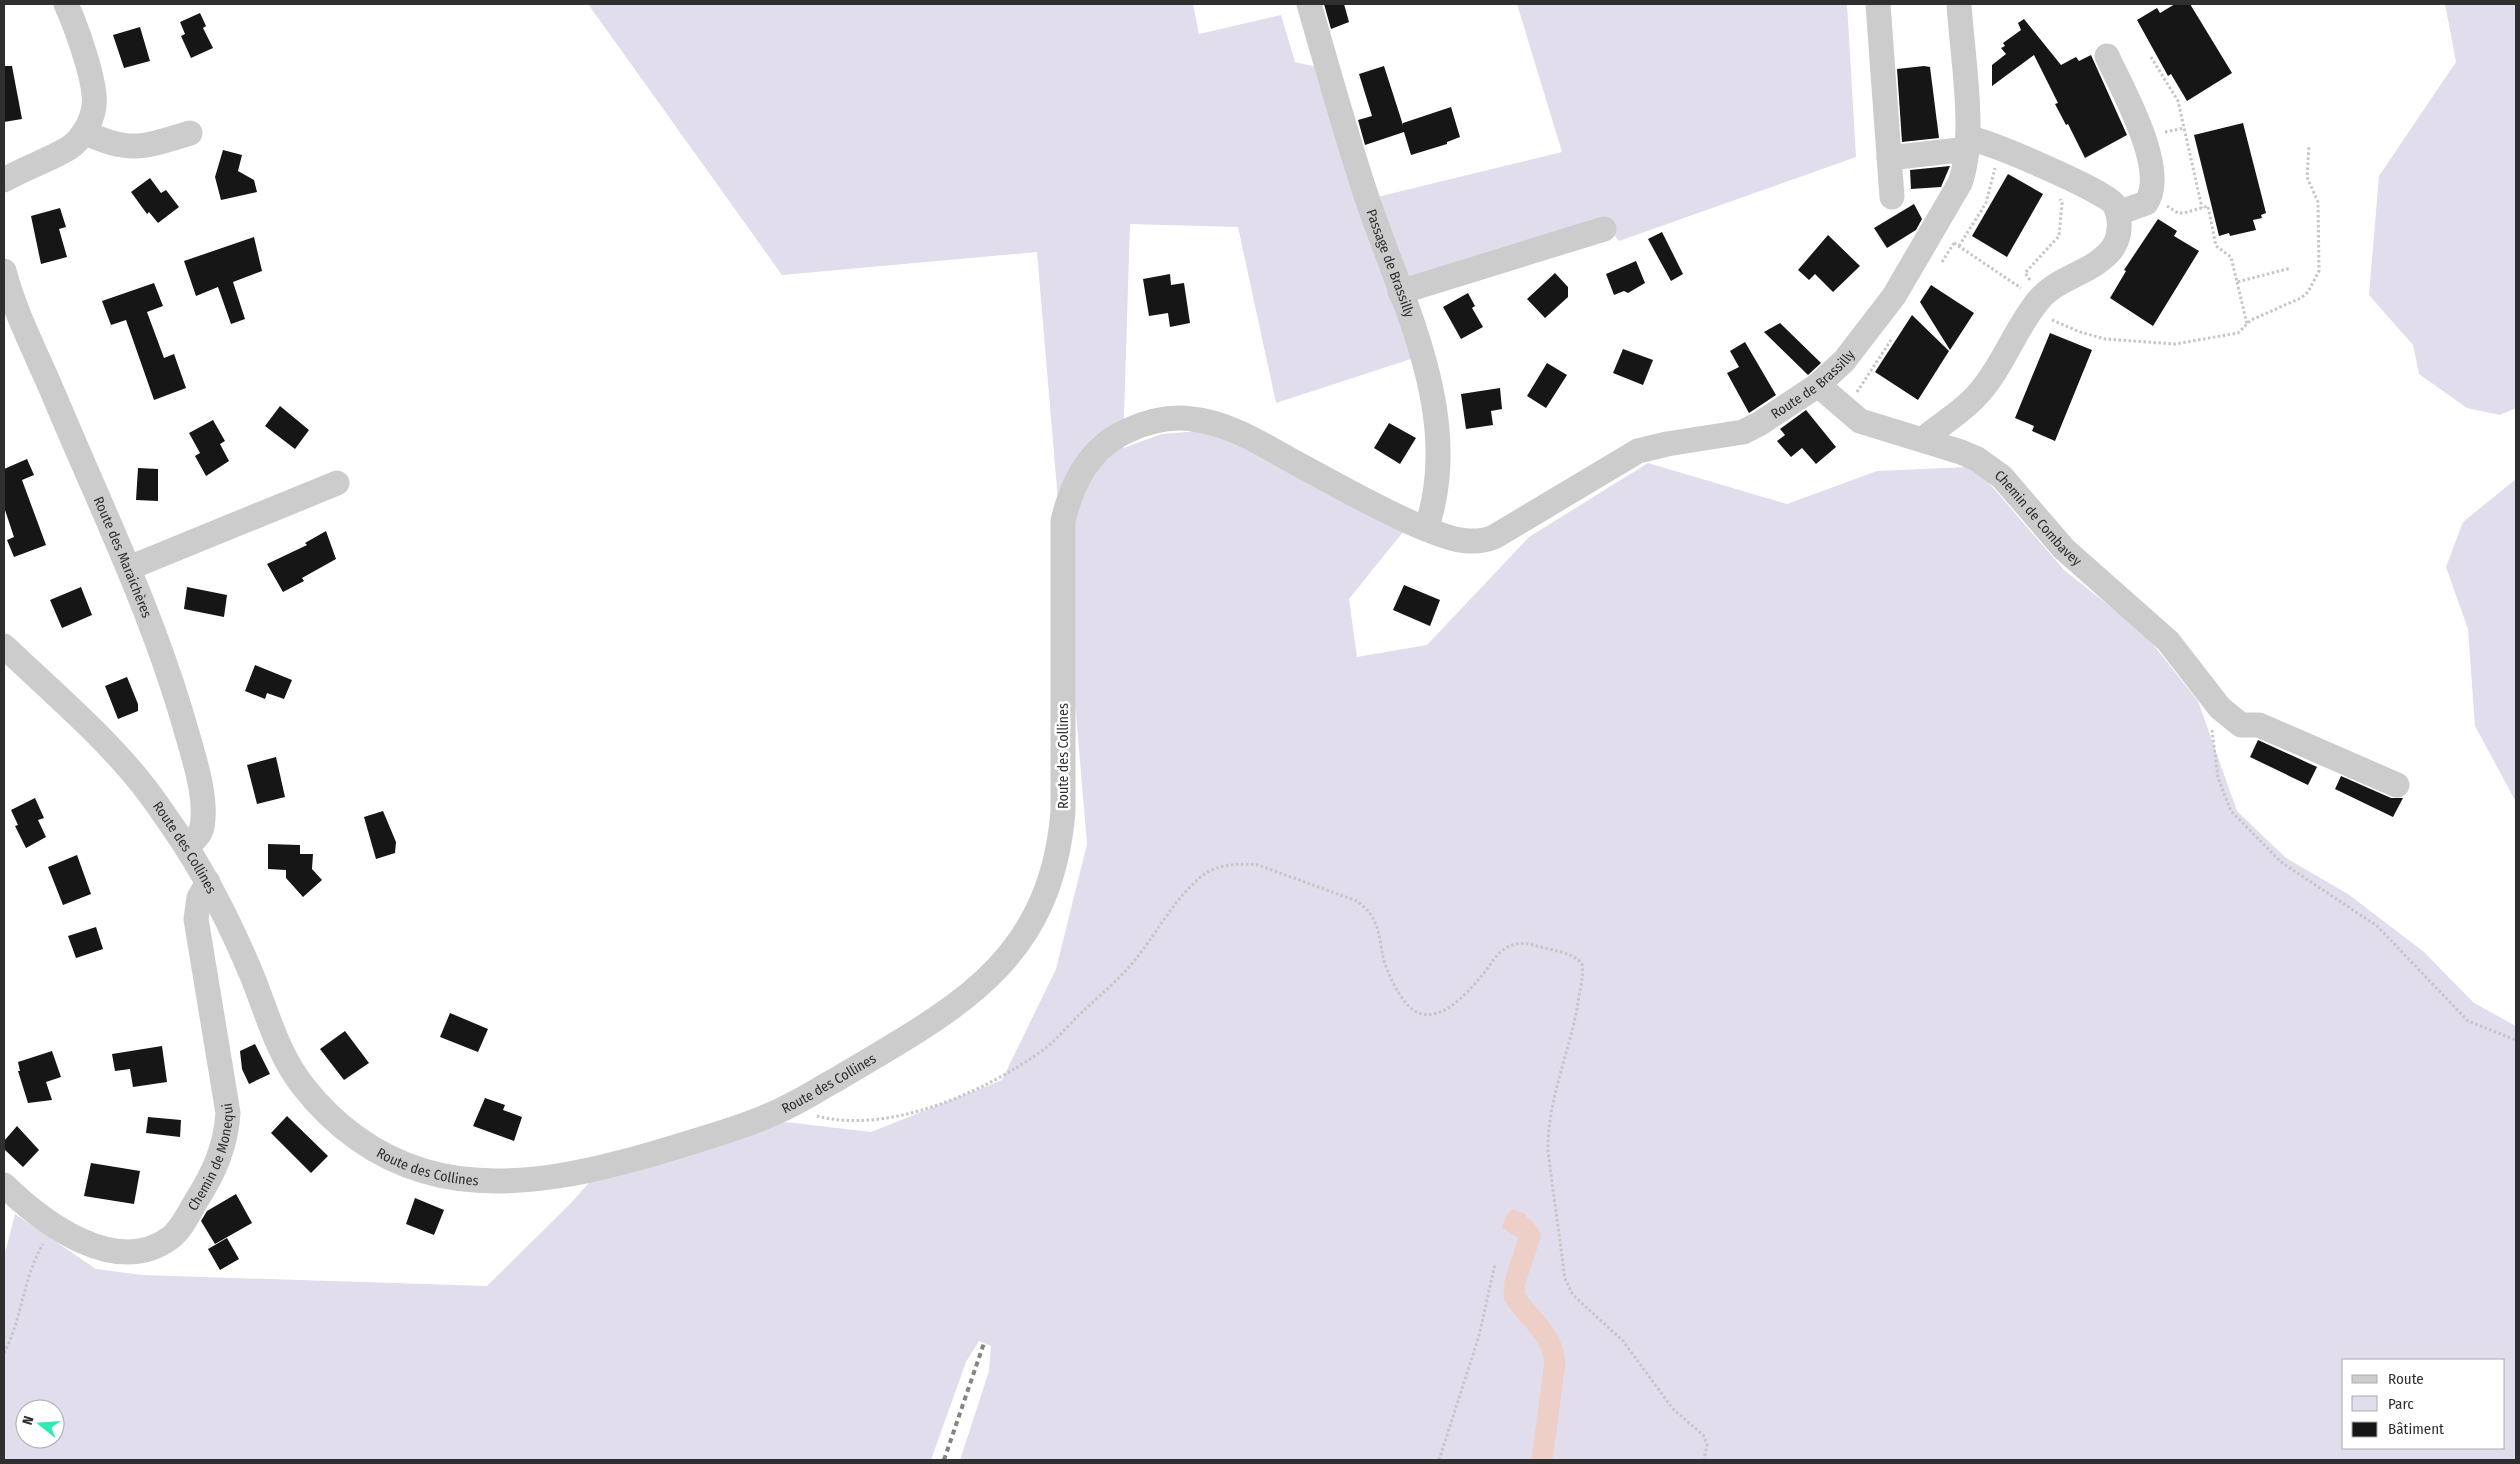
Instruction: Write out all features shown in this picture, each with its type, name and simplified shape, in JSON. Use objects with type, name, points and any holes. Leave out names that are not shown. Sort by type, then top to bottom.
[{"type":"street","points":[[4,180],[69,148],[84,132],[92,114],[94,96],[79,41],[66,4]]},
{"type":"street","name":"Passage de Brassilly","points":[[1308,4],[1364,190],[1428,378],[1436,432],[1437,488],[1426,529]]},
{"type":"street","points":[[1878,4],[1892,196]]},
{"type":"street","name":"Route de Brassilly","points":[[1426,529],[1458,540],[1485,541],[1638,451],[1667,444],[1743,432],[1759,424],[1818,384],[1844,361],[1869,331],[1894,296],[1960,183],[1968,143],[1959,4]]},
{"type":"street","points":[[2107,56],[2145,137],[2153,187],[2146,203],[2118,213]]},
{"type":"street","points":[[84,132],[103,141],[134,148],[190,133]]},
{"type":"street","points":[[1889,158],[1980,140],[2108,198],[2118,213],[2120,226],[2113,248],[2097,264],[2052,287],[2019,326],[1979,394],[1923,439]]},
{"type":"street","points":[[1400,292],[1604,229]]},
{"type":"street","name":"Route des Maraichères","points":[[4,271],[67,428],[129,568],[174,690],[191,747],[203,808],[201,829],[196,838],[186,846]]},
{"type":"street","name":"Chemin de Combavey","points":[[1818,384],[1860,420],[1923,439],[1977,459],[2002,477],[2064,550],[2168,641],[2220,708],[2241,725],[2259,725],[2397,785]]},
{"type":"street","name":"Route des Collines","points":[[4,646],[141,783],[186,846],[208,882],[234,933],[281,1052],[295,1074],[334,1120],[367,1145],[398,1162],[425,1172],[476,1180],[527,1180],[565,1174],[656,1154],[745,1125],[792,1105],[893,1046],[968,996],[1004,962],[1032,924],[1042,902],[1057,856],[1063,812],[1063,521],[1072,490],[1082,471],[1094,454],[1106,443],[1121,433],[1157,420],[1178,418],[1216,423],[1246,435],[1383,510],[1426,529]]},
{"type":"street","points":[[129,568],[338,483]]},
{"type":"street","name":"Chemin de Monequi","points":[[4,1185],[24,1205],[54,1226],[104,1250],[117,1253],[147,1249],[160,1245],[172,1237],[181,1225],[205,1187],[221,1154],[228,1113],[196,919],[199,898],[208,882]]},
{"type":"path","points":[[2151,57],[2178,101],[2202,208]]},
{"type":"path","points":[[1934,229],[2080,332],[2106,339],[2175,344],[2238,333],[2251,320],[2301,298],[2308,292],[2319,271],[2318,202],[2307,177],[2309,145]]},
{"type":"path","points":[[1959,246],[1986,203],[1994,170],[2002,149]]},
{"type":"path","points":[[2039,304],[2036,287],[2025,273],[2059,236],[2062,203],[2053,183],[2056,173]]},
{"type":"path","points":[[2146,203],[2158,208],[2171,207],[2178,213],[2208,206],[2216,246],[2231,257],[2247,324]]},
{"type":"path","points":[[2237,282],[2291,268]]},
{"type":"path","points":[[2220,708],[2211,732],[2218,778],[2231,811],[2281,862],[2377,926],[2468,1021],[2516,1040]]},
{"type":"path","points":[[792,1105],[807,1114],[849,1121],[891,1117],[939,1104],[983,1086],[1044,1050],[1130,966],[1186,892],[1205,874],[1242,863],[1258,865],[1357,901],[1368,911],[1380,938],[1384,960],[1402,998],[1412,1010],[1420,1014],[1436,1014],[1450,1006],[1483,974],[1496,956],[1511,945],[1529,944],[1572,956],[1582,964],[1583,972],[1576,1012],[1552,1101],[1548,1134],[1553,1192],[1565,1279],[1573,1295],[1623,1341],[1673,1410],[1703,1434],[1707,1444],[1704,1460]]},
{"type":"path","points":[[4,1354],[35,1260],[54,1226]]},
{"type":"path","points":[[1439,1460],[1480,1336],[1495,1264]]},
{"type":"green space","points":[[588,4],[1193,4],[1199,34],[1281,15],[1295,62],[1317,67],[1365,200],[1562,152],[1517,4],[1847,4],[1856,157],[1619,241],[1604,221],[1388,287],[1411,359],[1276,403],[1238,227],[1130,224],[1123,448],[1162,434],[1200,431],[1227,437],[1403,532],[1349,599],[1357,657],[1427,645],[1529,537],[1648,463],[1787,504],[1877,471],[1967,467],[1983,476],[2064,570],[2144,633],[2198,701],[2237,811],[2286,858],[2348,894],[2424,952],[2474,1003],[2516,1026],[2516,1460],[960,1460],[989,1371],[991,1346],[979,1341],[966,1362],[931,1460],[4,1460],[4,1257],[15,1214],[96,1269],[142,1275],[487,1286],[571,1203],[595,1176],[786,1122],[871,1132],[1002,1080],[1056,969],[1087,844],[1037,252],[782,275]]},
{"type":"green space","points":[[2445,4],[2516,4],[2516,408],[2500,415],[2467,408],[2419,374],[2413,345],[2369,295],[2379,176],[2456,62]]},
{"type":"green space","points":[[2516,479],[2516,802],[2475,726],[2468,629],[2446,567],[2463,522]]},
{"type":"shaded area","points":[[1512,1209],[1526,1214],[1527,1223],[1523,1235],[1502,1228],[1506,1216]]},
{"type":"building","points":[[1324,4],[1344,4],[1349,22],[1331,29]]},
{"type":"building","points":[[2175,4],[2190,4],[2232,73],[2187,101],[2171,74],[2168,76],[2137,20],[2157,8],[2160,13]]},
{"type":"building","points":[[200,13],[206,26],[203,28],[213,48],[191,58],[181,36],[185,34],[180,22]]},
{"type":"building","points":[[2024,19],[2061,65],[2076,57],[2079,61],[2091,55],[2127,135],[2085,158],[2068,124],[2066,125],[2055,104],[2058,103],[2034,55],[1992,86],[1992,65],[2006,54],[2001,48],[2005,46],[2003,43],[2021,30],[2018,23]]},
{"type":"building","points":[[140,27],[150,61],[124,68],[113,35]]},
{"type":"building","points":[[4,66],[12,66],[22,119],[4,122]]},
{"type":"building","points":[[1384,66],[1403,125],[1403,123],[1451,107],[1460,137],[1447,142],[1447,144],[1411,155],[1404,132],[1365,145],[1358,120],[1372,116],[1359,74]]},
{"type":"building","points":[[1930,67],[1939,138],[1902,142],[1897,69]]},
{"type":"building","points":[[2243,123],[2266,213],[2261,215],[2262,218],[2253,220],[2256,230],[2230,236],[2229,233],[2219,236],[2194,135]]},
{"type":"building","points":[[223,150],[242,155],[238,171],[254,180],[257,192],[221,200],[215,177]]},
{"type":"building","points":[[1950,166],[1941,187],[1911,189],[1910,170]]},
{"type":"building","points":[[2008,174],[2043,194],[2007,257],[1972,236]]},
{"type":"building","points":[[150,178],[161,193],[166,190],[179,207],[158,223],[149,212],[147,214],[131,192]]},
{"type":"building","points":[[1914,204],[1922,219],[1916,230],[1887,248],[1874,228]]},
{"type":"building","points":[[60,208],[66,227],[59,229],[67,257],[41,264],[31,216]]},
{"type":"building","points":[[2158,219],[2177,231],[2174,236],[2199,251],[2153,326],[2110,298],[2126,271],[2124,270]]},
{"type":"building","points":[[1662,232],[1683,274],[1671,281],[1648,239]]},
{"type":"building","points":[[1828,235],[1860,266],[1833,292],[1815,274],[1809,280],[1798,270]]},
{"type":"building","points":[[254,237],[262,271],[233,282],[245,319],[231,324],[218,287],[196,296],[184,261]]},
{"type":"building","points":[[1636,261],[1645,283],[1628,293],[1624,291],[1614,295],[1606,274]]},
{"type":"building","points":[[1555,273],[1568,287],[1568,297],[1545,318],[1527,299]]},
{"type":"building","points":[[1170,274],[1171,285],[1184,283],[1190,323],[1170,327],[1168,313],[1149,316],[1143,279]]},
{"type":"building","points":[[154,283],[163,306],[147,312],[164,358],[174,354],[186,388],[154,400],[126,320],[111,325],[102,301]]},
{"type":"building","points":[[1931,285],[1974,313],[1950,350],[1920,302]]},
{"type":"building","points":[[1468,293],[1475,306],[1472,308],[1483,327],[1461,339],[1443,307]]},
{"type":"building","points":[[1912,315],[1949,351],[1918,400],[1875,372]]},
{"type":"building","points":[[1780,323],[1821,363],[1808,375],[1764,332]]},
{"type":"building","points":[[2050,333],[2092,350],[2055,441],[2032,431],[2034,426],[2015,418]]},
{"type":"building","points":[[1745,342],[1776,395],[1749,413],[1727,373],[1739,367],[1730,351]]},
{"type":"building","points":[[1623,349],[1653,360],[1643,385],[1613,373]]},
{"type":"building","points":[[1547,363],[1567,375],[1546,408],[1527,396]]},
{"type":"building","points":[[1500,388],[1502,409],[1491,411],[1493,425],[1466,429],[1461,394]]},
{"type":"building","points":[[280,406],[309,430],[295,449],[265,426]]},
{"type":"building","points":[[1806,410],[1836,447],[1816,464],[1802,448],[1791,457],[1777,441],[1785,435],[1780,429]]},
{"type":"building","points":[[213,420],[225,441],[220,444],[229,461],[206,476],[195,456],[200,453],[189,433]]},
{"type":"building","points":[[1389,423],[1416,438],[1400,464],[1374,448]]},
{"type":"building","points":[[27,459],[34,475],[22,480],[46,545],[14,557],[7,540],[14,537],[4,507],[4,469]]},
{"type":"building","points":[[138,468],[158,469],[158,501],[136,500]]},
{"type":"building","points":[[326,531],[336,559],[302,578],[304,581],[283,592],[267,564],[307,545],[305,543]]},
{"type":"building","points":[[1404,585],[1440,600],[1430,626],[1393,610]]},
{"type":"building","points":[[81,587],[92,615],[62,628],[50,600]]},
{"type":"building","points":[[187,587],[227,595],[224,617],[184,609]]},
{"type":"building","points":[[255,665],[292,680],[284,699],[267,693],[265,699],[245,691]]},
{"type":"building","points":[[127,677],[138,704],[138,711],[118,719],[105,686]]},
{"type":"building","points":[[2258,740],[2317,767],[2308,785],[2250,757]]},
{"type":"building","points":[[276,757],[285,797],[257,804],[247,765]]},
{"type":"building","points":[[2341,776],[2391,798],[2403,798],[2393,817],[2335,789]]},
{"type":"building","points":[[35,798],[44,818],[38,820],[46,837],[26,848],[15,826],[18,825],[11,810]]},
{"type":"building","points":[[383,811],[396,842],[395,853],[376,859],[364,817]]},
{"type":"building","points":[[268,844],[300,845],[300,854],[313,854],[312,869],[322,880],[303,897],[286,878],[286,870],[268,869]]},
{"type":"building","points":[[77,855],[91,894],[63,905],[48,867]]},
{"type":"building","points":[[96,927],[103,949],[76,958],[68,936]]},
{"type":"building","points":[[450,1013],[488,1029],[478,1052],[440,1037]]},
{"type":"building","points":[[345,1031],[369,1063],[344,1080],[320,1049]]},
{"type":"building","points":[[255,1044],[270,1074],[249,1084],[242,1069],[240,1051]]},
{"type":"building","points":[[162,1046],[167,1082],[133,1087],[130,1069],[115,1071],[112,1054]]},
{"type":"building","points":[[52,1051],[61,1077],[46,1082],[52,1100],[28,1103],[18,1071],[20,1071],[18,1062]]},
{"type":"building","points":[[485,1098],[505,1105],[503,1110],[522,1117],[514,1141],[473,1126]]},
{"type":"building","points":[[287,1116],[328,1156],[311,1173],[271,1133]]},
{"type":"building","points":[[148,1117],[181,1120],[180,1137],[146,1133]]},
{"type":"building","points":[[17,1126],[39,1150],[23,1167],[4,1149],[4,1141]]},
{"type":"building","points":[[91,1163],[140,1171],[134,1204],[84,1196]]},
{"type":"building","points":[[236,1194],[252,1223],[215,1244],[201,1221],[207,1211]]},
{"type":"building","points":[[415,1198],[444,1210],[434,1235],[406,1224]]},
{"type":"building","points":[[227,1238],[239,1259],[220,1270],[208,1249]]},
{"type":"waterway","points":[[1515,1224],[1525,1229],[1530,1236],[1515,1282],[1514,1296],[1545,1334],[1555,1362],[1542,1460]]},
{"type":"railway","points":[[944,1460],[984,1343]]}]
